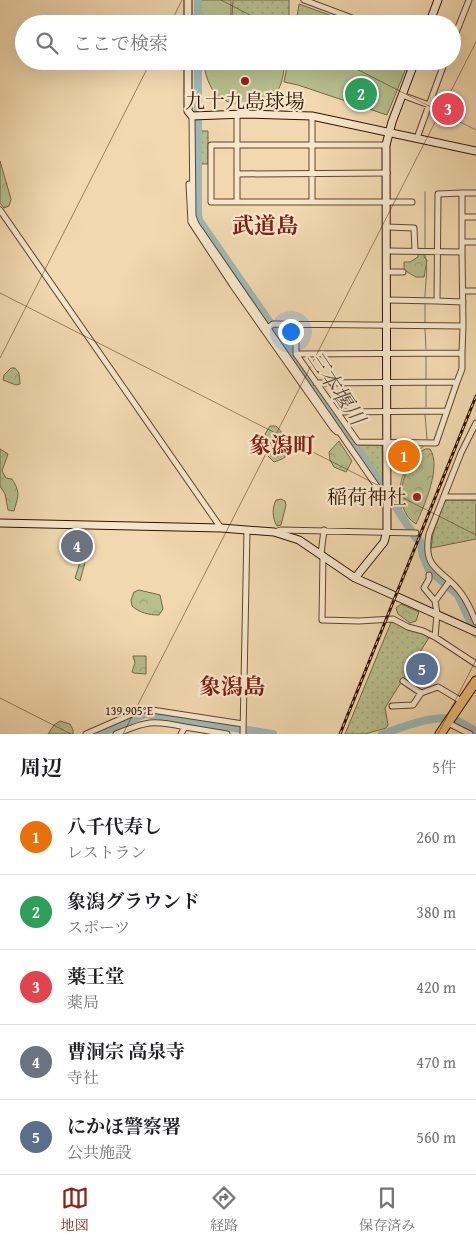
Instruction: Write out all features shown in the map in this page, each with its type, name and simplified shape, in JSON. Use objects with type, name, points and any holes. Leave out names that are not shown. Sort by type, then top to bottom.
[{"type":"highway","points":[[440,734],[476,681]]},
{"type":"street","points":[[188,0],[188,15]]},
{"type":"street","points":[[304,0],[344,15]]},
{"type":"street","points":[[432,15],[438,0]]},
{"type":"street","points":[[461,20],[469,0]]},
{"type":"street","points":[[188,70],[188,111],[191,116],[194,216],[196,224],[269,326],[378,488],[388,495]]},
{"type":"street","points":[[355,578],[384,542],[387,531],[388,300],[386,145],[388,132],[412,70]]},
{"type":"street","points":[[417,138],[442,70]]},
{"type":"street","points":[[402,95],[429,105]]},
{"type":"street","points":[[237,115],[237,202]]},
{"type":"street","points":[[191,116],[312,116],[476,151]]},
{"type":"street","points":[[191,116],[191,222],[238,294],[333,428],[337,432],[347,427]]},
{"type":"street","points":[[312,116],[312,202]]},
{"type":"street","points":[[386,145],[211,145],[211,202],[412,202]]},
{"type":"street","points":[[237,174],[387,173]]},
{"type":"street","points":[[437,301],[438,194],[476,194]]},
{"type":"street","points":[[296,324],[296,354],[358,442],[436,443],[462,369],[462,194]]},
{"type":"street","points":[[0,210],[221,528]]},
{"type":"street","points":[[462,217],[476,217]]},
{"type":"street","points":[[387,227],[414,228],[415,251]]},
{"type":"street","points":[[462,242],[476,242]]},
{"type":"street","points":[[387,251],[462,252]]},
{"type":"street","points":[[387,272],[403,272]]},
{"type":"street","points":[[462,291],[476,291]]},
{"type":"street","points":[[388,300],[463,302]]},
{"type":"street","points":[[269,326],[296,324],[463,326]]},
{"type":"street","points":[[296,354],[462,353]]},
{"type":"street","points":[[316,383],[458,382]]},
{"type":"street","points":[[337,412],[447,411]]},
{"type":"street","points":[[476,423],[460,453],[429,534],[427,552],[436,570],[461,593],[476,622]]},
{"type":"street","points":[[444,498],[476,497]]},
{"type":"street","points":[[0,523],[221,528],[274,532],[299,540],[355,578],[474,631]]},
{"type":"street","points":[[243,734],[248,530]]},
{"type":"street","points":[[274,532],[280,530],[324,530],[416,533]]},
{"type":"street","points":[[324,530],[322,620],[359,621],[393,619],[435,637],[476,664]]},
{"type":"street","points":[[429,575],[424,588],[435,601],[437,614],[435,637]]},
{"type":"street","points":[[435,601],[449,582]]},
{"type":"street","points":[[403,681],[421,693]]},
{"type":"street","points":[[392,706],[413,705],[421,693],[438,687],[463,702]]},
{"type":"street","points":[[86,734],[141,710],[243,724]]},
{"type":"street","points":[[116,734],[144,722],[165,723],[227,734]]},
{"type":"street","points":[[448,722],[470,734]]},
{"type":"street","points":[[181,734],[185,726]]},
{"type":"green space","points":[[201,0],[231,0],[231,15],[202,15]]},
{"type":"green space","points":[[233,0],[289,0],[289,15],[232,15]]},
{"type":"green space","points":[[299,4],[329,15],[297,15]]},
{"type":"green space","name":"九十九島球場","points":[[284,70],[279,88],[274,95],[267,100],[251,105],[234,104],[219,97],[213,90],[205,71]]},
{"type":"green space","points":[[286,70],[405,70],[387,115],[284,82]]},
{"type":"green space","points":[[200,131],[208,131],[208,164],[200,164]]},
{"type":"green space","points":[[0,161],[11,199],[9,206],[4,208],[0,203]]},
{"type":"green space","points":[[418,253],[424,253],[424,257],[427,260],[424,277],[416,277],[404,270],[404,262],[410,262],[418,257]]},
{"type":"green space","points":[[11,368],[15,368],[19,373],[20,384],[16,385],[3,380],[4,375]]},
{"type":"green space","points":[[270,426],[276,426],[285,436],[290,446],[288,455],[274,462],[265,453],[268,442],[265,434]]},
{"type":"green space","points":[[339,441],[352,461],[346,472],[334,467],[330,460],[329,452]]},
{"type":"green space","points":[[358,445],[382,445],[383,482]]},
{"type":"green space","points":[[0,449],[8,454],[2,471],[6,478],[12,479],[18,491],[14,511],[8,510],[5,494],[0,486]]},
{"type":"green space","points":[[425,449],[430,449],[433,457],[433,476],[431,487],[416,524],[408,517],[403,507],[401,497],[402,486],[410,464]]},
{"type":"green space","points":[[281,499],[285,501],[286,505],[281,525],[277,526],[273,510],[276,500]]},
{"type":"green space","points":[[448,500],[476,500],[476,539],[431,548],[433,534],[444,502]]},
{"type":"green space","points":[[83,542],[85,542],[86,559],[80,581],[75,578]]},
{"type":"green space","points":[[139,590],[160,595],[163,609],[159,615],[145,613],[132,606],[131,600],[134,592]]},
{"type":"green space","points":[[401,604],[419,612],[416,621],[410,623],[398,614],[396,608]]},
{"type":"green space","points":[[392,620],[430,636],[385,708],[388,725],[386,728],[365,734],[345,734]]},
{"type":"green space","points":[[133,656],[146,656],[146,674],[132,672],[135,663]]},
{"type":"green space","points":[[60,721],[70,724],[73,734],[48,734],[54,725]]},
{"type":"waterway","name":"三本堰川","points":[[198,0],[198,15]]},
{"type":"waterway","name":"三本堰川","points":[[198,70],[199,220],[357,448],[416,538],[420,541],[423,556],[429,570],[458,595],[476,634]]},
{"type":"waterway","points":[[425,192],[425,248]]},
{"type":"waterway","points":[[425,255],[427,270],[425,297]]},
{"type":"waterway","points":[[425,304],[425,322]]},
{"type":"waterway","points":[[425,329],[426,349]]},
{"type":"waterway","points":[[426,356],[426,379]]},
{"type":"waterway","points":[[426,386],[426,407]]},
{"type":"waterway","points":[[425,414],[427,439]]},
{"type":"waterway","points":[[404,520],[400,497],[402,478],[412,458],[424,446]]},
{"type":"waterway","points":[[99,734],[145,714],[273,734]]},
{"type":"waterway","points":[[382,734],[416,723],[443,718],[458,721],[476,732]]},
{"type":"railway","points":[[340,734],[476,396]]},
{"type":"place","name":"九十九島球場","points":[[245,81]]},
{"type":"place","name":"象潟グラウンド","points":[[361,94]]},
{"type":"place","name":"薬王堂","points":[[448,109]]},
{"type":"place","name":"八千代寿し","points":[[404,456]]},
{"type":"place","name":"稲荷神社","points":[[417,497]]},
{"type":"place","name":"曹洞宗 高泉寺","points":[[77,546]]},
{"type":"place","name":"にかほ警察署","points":[[422,669]]},
{"type":"district","name":"武道島","points":[[265,225]]},
{"type":"district","name":"象潟町","points":[[282,445]]},
{"type":"district","name":"象潟島","points":[[232,686]]}]
